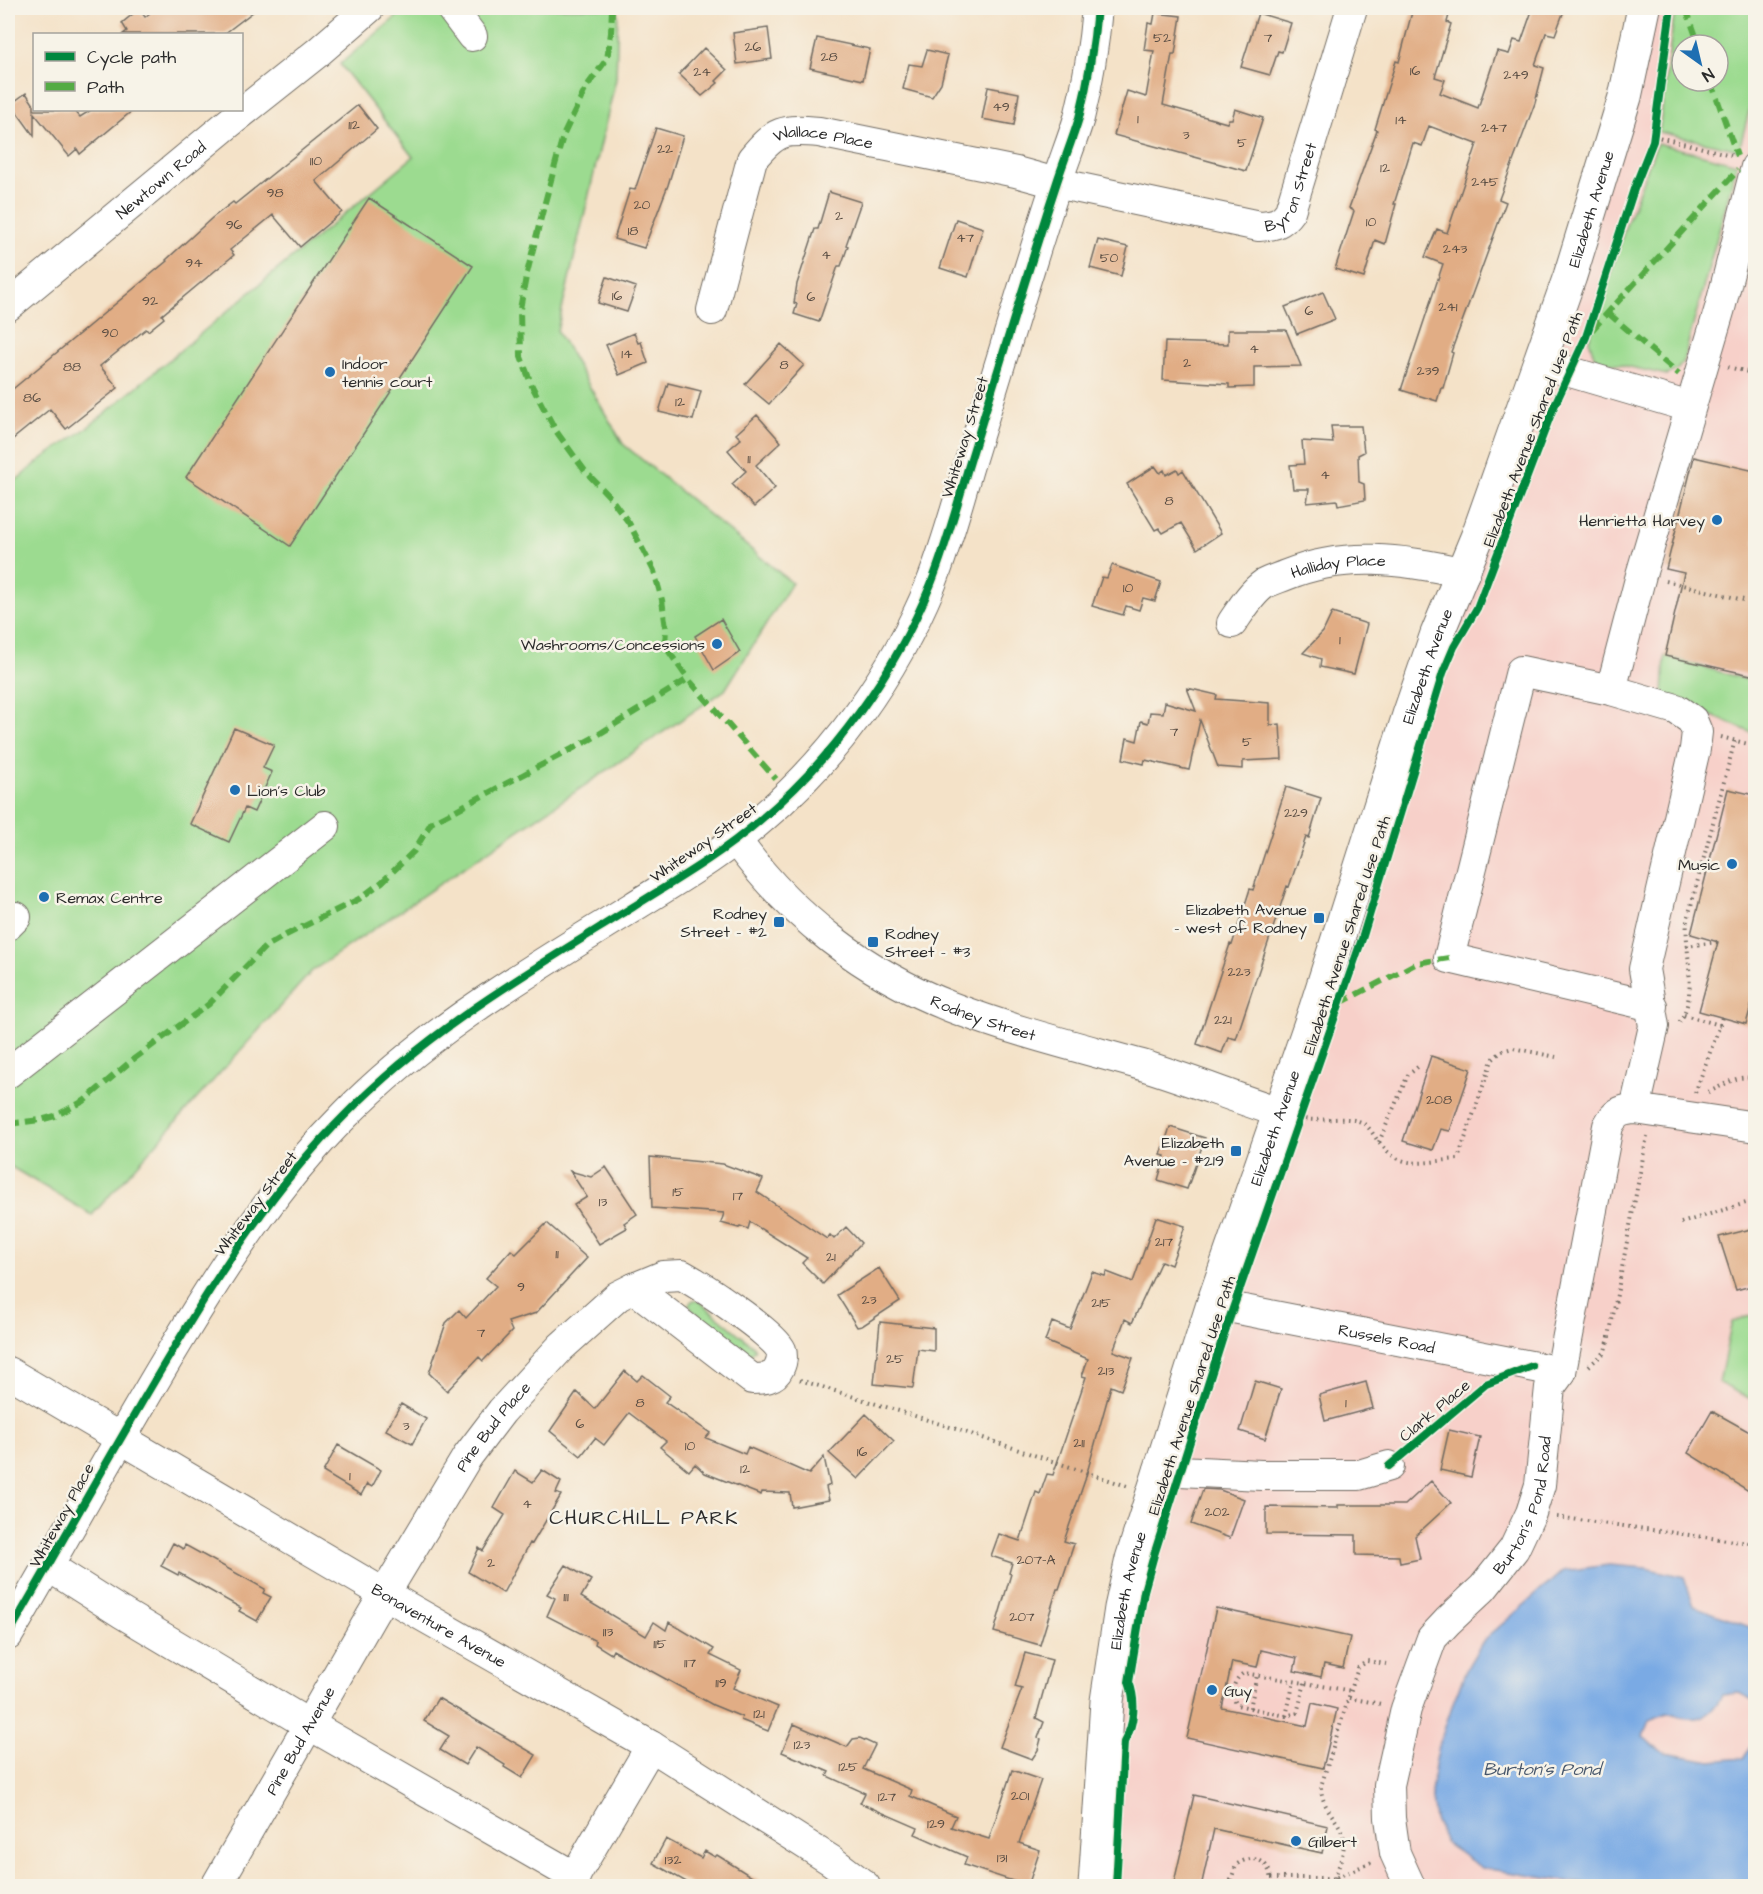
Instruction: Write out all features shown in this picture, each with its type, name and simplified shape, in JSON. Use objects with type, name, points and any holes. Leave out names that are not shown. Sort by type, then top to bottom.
[{"type":"main road","name":"Elizabeth Avenue","points":[[1095,1887],[1107,1701],[1112,1663],[1147,1479],[1213,1304],[1295,1114],[1314,1011],[1412,705],[1437,634],[1464,573],[1540,363],[1580,244],[1625,98],[1644,8]]},
{"type":"street","name":"Newtown Road","points":[[8,306],[369,8]]},
{"type":"street","points":[[451,8],[472,36]]},
{"type":"street","name":"Whiteway Street","points":[[119,1438],[240,1242],[305,1158],[343,1117],[389,1072],[494,993],[736,840],[788,795],[827,752],[870,697],[903,643],[933,580],[1056,183],[1077,123],[1091,64],[1097,8]]},
{"type":"street","name":"Byron Street","points":[[1056,183],[1259,226],[1273,225],[1284,220],[1290,211],[1352,8]]},
{"type":"street","name":"Wallace Place","points":[[712,309],[752,159],[767,140],[790,130],[819,132],[1016,172],[1056,183]]},
{"type":"street","points":[[1611,690],[1641,575],[1690,407],[1729,310],[1749,162]]},
{"type":"street","points":[[1540,363],[1690,407]]},
{"type":"street","name":"Halliday Place","points":[[1232,623],[1246,603],[1264,584],[1300,570],[1338,561],[1383,559],[1420,563],[1464,573]]},
{"type":"street","points":[[1652,1006],[1449,958],[1521,671],[1611,690],[1676,709],[1692,720],[1697,732],[1695,749],[1644,969],[1646,989],[1652,1006],[1654,1026],[1635,1109],[1755,1127]]},
{"type":"street","points":[[8,1073],[325,826]]},
{"type":"street","name":"Rodney Street","points":[[736,840],[788,902],[817,929],[847,952],[892,980],[952,1008],[1295,1114]]},
{"type":"street","name":"Burton's Pond Road","points":[[1410,1887],[1395,1852],[1390,1818],[1389,1785],[1406,1709],[1432,1638],[1483,1588],[1514,1549],[1532,1513],[1540,1485],[1550,1388],[1561,1372],[1608,1126],[1614,1115],[1621,1110],[1635,1109]]},
{"type":"street","name":"Pine Bud Place","points":[[385,1594],[467,1457],[502,1411],[586,1323],[618,1296],[663,1276],[682,1275],[701,1285],[769,1336],[780,1348],[782,1360],[777,1373]]},
{"type":"street","points":[[634,1288],[752,1379],[766,1379],[777,1373]]},
{"type":"street","name":"Russels Road","points":[[1213,1304],[1561,1372]]},
{"type":"street","name":"Bonaventure Avenue","points":[[12,1377],[651,1746],[822,1854],[865,1887]]},
{"type":"street","name":"Whiteway Place","points":[[8,1635],[119,1438]]},
{"type":"street","points":[[1147,1479],[1262,1475],[1359,1475],[1389,1466]]},
{"type":"street","points":[[48,1566],[122,1613],[572,1882],[651,1746]]},
{"type":"street","name":"Pine Bud Avenue","points":[[216,1887],[385,1594]]},
{"type":"path","points":[[1654,136],[1749,162]]},
{"type":"path","points":[[1641,575],[1755,603]]},
{"type":"path","points":[[1697,732],[1755,746]]},
{"type":"path","points":[[1673,1029],[1684,1015],[1689,989],[1687,921],[1735,740]]},
{"type":"path","points":[[1686,946],[1718,942]]},
{"type":"path","points":[[1684,1015],[1720,1025]]},
{"type":"path","points":[[1722,1017],[1693,1098],[1736,1078],[1747,1076],[1755,1079]]},
{"type":"path","points":[[1295,1114],[1314,1120],[1345,1118],[1366,1124],[1396,1160],[1409,1163],[1458,1159],[1492,1060],[1502,1051],[1513,1048],[1556,1057]]},
{"type":"path","points":[[1379,1142],[1408,1075],[1419,1066]]},
{"type":"path","points":[[1681,1223],[1755,1200]]},
{"type":"path","points":[[777,1373],[954,1428],[1147,1479]]},
{"type":"path","points":[[1532,1513],[1755,1544]]},
{"type":"path","points":[[1335,1878],[1344,1842],[1339,1825],[1321,1798],[1321,1786],[1358,1668],[1367,1661],[1386,1664]]},
{"type":"path","points":[[1305,1683],[1297,1713],[1286,1716],[1237,1705],[1233,1696],[1236,1679],[1244,1673],[1294,1681],[1352,1691]]},
{"type":"path","points":[[1250,1707],[1257,1675]]},
{"type":"path","points":[[1286,1716],[1294,1681]]},
{"type":"path","points":[[1271,1878],[1335,1878],[1395,1852]]},
{"type":"path","points":[[1233,1887],[1231,1880],[1236,1865],[1250,1858],[1267,1866],[1271,1878],[1270,1887]]},
{"type":"shaded area","points":[[1644,8],[1755,8],[1755,1886],[1095,1886],[1112,1663]]},
{"type":"green space","points":[[407,8],[618,8],[616,79],[557,331],[623,444],[792,583],[725,690],[312,971],[92,1215],[8,1165],[8,487],[43,458],[87,428],[413,157],[340,64]]},
{"type":"green space","points":[[1675,8],[1755,8],[1755,88],[1739,150],[1659,132],[1670,47],[1670,93],[1730,93],[1730,33],[1672,33]]},
{"type":"green space","points":[[1657,143],[1737,164],[1683,362],[1677,370],[1667,375],[1602,361],[1594,356],[1589,340],[1624,231]]},
{"type":"green space","points":[[1665,656],[1755,682],[1755,734],[1663,695]]},
{"type":"green space","points":[[693,1300],[699,1301],[755,1350],[750,1355],[743,1353],[691,1309],[689,1304]]},
{"type":"green space","points":[[1756,1315],[1755,1401],[1719,1383],[1732,1321]]},
{"type":"water","name":"Burton's Pond","points":[[1609,1565],[1645,1568],[1684,1577],[1694,1606],[1755,1629],[1755,1701],[1739,1693],[1722,1695],[1706,1715],[1699,1718],[1685,1718],[1667,1713],[1649,1720],[1643,1737],[1664,1753],[1712,1761],[1743,1758],[1755,1740],[1755,1886],[1597,1886],[1482,1868],[1445,1843],[1435,1819],[1431,1792],[1440,1742],[1467,1668],[1483,1641],[1563,1571]]},
{"type":"building","points":[[156,8],[258,8],[225,33],[124,33],[127,31],[122,23],[139,9],[145,17]]},
{"type":"building","points":[[1413,8],[1451,8],[1447,22],[1451,24],[1435,77],[1445,80],[1440,93],[1478,108],[1497,51],[1509,54],[1514,40],[1521,42],[1533,8],[1565,8],[1555,35],[1546,33],[1535,65],[1544,68],[1535,103],[1499,199],[1506,202],[1451,352],[1453,353],[1443,388],[1441,388],[1437,401],[1401,390],[1443,264],[1425,257],[1437,229],[1447,233],[1477,144],[1429,126],[1422,146],[1413,143],[1394,204],[1396,204],[1385,244],[1375,240],[1364,278],[1335,269],[1354,211],[1349,208],[1377,130],[1375,129],[1396,61],[1399,62]]},
{"type":"building","points":[[1155,13],[1181,16],[1163,105],[1227,123],[1229,119],[1232,119],[1235,109],[1263,118],[1246,171],[1114,135],[1127,91],[1146,97],[1154,51],[1144,50],[1148,23],[1153,24]]},
{"type":"building","points":[[1258,13],[1291,23],[1282,52],[1278,51],[1270,75],[1241,67]]},
{"type":"building","points":[[768,28],[772,59],[737,64],[733,33]]},
{"type":"building","points":[[817,38],[870,49],[863,80],[810,68]]},
{"type":"building","points":[[704,48],[727,70],[716,81],[718,83],[702,96],[679,74]]},
{"type":"building","points":[[927,50],[948,55],[941,83],[932,97],[903,89],[909,64],[922,66]]},
{"type":"building","points":[[988,87],[1019,93],[1014,125],[982,119]]},
{"type":"building","points":[[26,93],[33,104],[33,111],[75,111],[80,117],[89,111],[132,111],[80,154],[77,149],[69,156],[34,113],[34,136],[11,104]]},
{"type":"building","points":[[358,105],[377,129],[316,181],[342,212],[300,247],[273,215],[230,250],[234,255],[162,315],[164,318],[148,331],[146,329],[100,366],[118,388],[66,429],[50,409],[8,443],[8,393],[167,261],[212,218],[233,202],[235,204]]},
{"type":"building","points":[[656,128],[683,136],[668,185],[644,248],[614,239],[630,189],[635,190]]},
{"type":"building","points":[[829,192],[861,202],[841,266],[838,266],[819,322],[794,314],[797,304],[794,303],[797,284]]},
{"type":"building","name":"Indoor tennis court","points":[[369,198],[473,266],[290,546],[186,477]]},
{"type":"building","points":[[956,219],[983,228],[968,277],[940,268]]},
{"type":"building","points":[[1098,240],[1128,247],[1121,276],[1090,268]]},
{"type":"building","points":[[607,277],[636,287],[627,312],[598,303]]},
{"type":"building","points":[[1323,292],[1335,319],[1297,334],[1285,307]]},
{"type":"building","points":[[1228,330],[1286,330],[1301,366],[1254,367],[1254,387],[1229,388],[1229,384],[1163,380],[1165,342],[1228,344]]},
{"type":"building","points":[[634,333],[638,343],[641,342],[648,363],[619,375],[606,345]]},
{"type":"building","points":[[781,344],[804,365],[769,404],[745,384]]},
{"type":"building","points":[[668,383],[701,391],[693,420],[659,412]]},
{"type":"building","points":[[757,415],[781,442],[756,465],[775,488],[754,507],[732,484],[746,471],[728,450],[741,439],[736,434]]},
{"type":"building","points":[[1331,426],[1361,426],[1364,452],[1358,455],[1359,482],[1364,484],[1365,500],[1338,505],[1337,500],[1307,503],[1309,489],[1293,489],[1290,465],[1304,464],[1302,441],[1333,443]]},
{"type":"building","name":"Henrietta Harvey","points":[[1694,457],[1755,471],[1755,676],[1665,656],[1684,573],[1666,569]]},
{"type":"building","points":[[1155,466],[1160,473],[1164,470],[1166,475],[1177,469],[1179,473],[1183,470],[1221,533],[1197,549],[1181,523],[1163,533],[1159,528],[1155,530],[1127,484]]},
{"type":"building","points":[[1112,565],[1161,582],[1155,601],[1143,598],[1139,610],[1126,606],[1123,615],[1092,606],[1102,577],[1107,578]]},
{"type":"building","points":[[1332,613],[1367,624],[1354,674],[1320,667],[1321,659],[1303,653],[1323,632]]},
{"type":"building","name":"Washrooms/Concessions","points":[[721,619],[740,652],[714,670],[695,636]]},
{"type":"building","points":[[1187,688],[1217,695],[1216,699],[1270,703],[1270,725],[1280,724],[1282,759],[1243,761],[1243,769],[1218,767],[1200,720],[1189,770],[1145,760],[1144,764],[1123,759],[1127,738],[1137,741],[1141,721],[1148,723],[1150,712],[1163,713],[1165,702],[1196,711]]},
{"type":"building","name":"Lion's Club","points":[[234,728],[274,745],[263,768],[272,772],[254,812],[245,808],[229,842],[190,824]]},
{"type":"building","points":[[1286,787],[1321,798],[1309,838],[1306,837],[1289,887],[1287,886],[1236,1039],[1228,1037],[1222,1053],[1197,1044],[1250,889],[1253,890]]},
{"type":"building","name":"Music","points":[[1728,789],[1755,795],[1755,992],[1746,1024],[1699,1011],[1718,942],[1691,934]]},
{"type":"building","points":[[1431,1056],[1471,1069],[1450,1131],[1441,1129],[1433,1150],[1403,1141]]},
{"type":"building","points":[[1170,1127],[1205,1138],[1187,1189],[1158,1180],[1165,1156],[1161,1155]]},
{"type":"building","points":[[650,1157],[723,1164],[763,1179],[757,1192],[827,1239],[830,1235],[834,1239],[846,1227],[861,1243],[823,1284],[802,1263],[807,1258],[750,1222],[748,1229],[740,1226],[739,1228],[721,1223],[724,1213],[652,1208]]},
{"type":"building","points":[[606,1167],[637,1214],[624,1223],[627,1228],[599,1244],[574,1205],[587,1197],[570,1171],[591,1177]]},
{"type":"building","points":[[1156,1217],[1185,1226],[1171,1265],[1161,1261],[1132,1323],[1125,1319],[1113,1351],[1133,1358],[1121,1390],[1111,1386],[1085,1480],[1064,1541],[1074,1544],[1040,1645],[994,1632],[1011,1574],[1009,1573],[1012,1563],[991,1556],[999,1534],[1020,1541],[1036,1492],[1040,1494],[1047,1474],[1053,1475],[1086,1377],[1082,1376],[1088,1359],[1045,1341],[1052,1322],[1070,1329],[1092,1272],[1105,1276],[1107,1272],[1133,1282]]},
{"type":"building","points":[[547,1223],[587,1258],[536,1313],[508,1322],[512,1331],[483,1361],[479,1357],[447,1391],[429,1373],[446,1323],[459,1310],[466,1318],[496,1286],[486,1278],[511,1250],[516,1254]]},
{"type":"building","points":[[1755,1228],[1755,1285],[1736,1290],[1719,1237]]},
{"type":"building","points":[[879,1268],[900,1301],[857,1327],[837,1295]]},
{"type":"building","points":[[880,1322],[934,1328],[934,1351],[918,1349],[913,1388],[874,1384]]},
{"type":"building","points":[[625,1371],[637,1381],[643,1375],[670,1396],[665,1402],[710,1433],[706,1438],[745,1454],[748,1447],[809,1474],[824,1457],[830,1485],[826,1487],[829,1500],[792,1507],[790,1493],[762,1492],[761,1495],[705,1473],[695,1464],[689,1471],[660,1447],[666,1441],[629,1413],[604,1445],[595,1438],[581,1456],[550,1431],[577,1392],[595,1409]]},
{"type":"building","points":[[1255,1381],[1281,1389],[1265,1439],[1240,1431]]},
{"type":"building","points":[[1366,1382],[1373,1408],[1325,1421],[1319,1395]]},
{"type":"building","points":[[401,1404],[426,1419],[412,1444],[386,1430]]},
{"type":"building","points":[[1712,1411],[1755,1435],[1755,1495],[1688,1453]]},
{"type":"building","points":[[866,1414],[894,1441],[858,1479],[829,1453]]},
{"type":"building","points":[[1449,1430],[1480,1437],[1471,1477],[1440,1470]]},
{"type":"building","points":[[338,1445],[381,1470],[372,1487],[367,1484],[361,1495],[323,1472]]},
{"type":"building","points":[[542,1470],[561,1482],[556,1493],[561,1495],[532,1544],[530,1543],[503,1593],[468,1572],[479,1548],[483,1551],[505,1515],[494,1508],[515,1471],[533,1482]]},
{"type":"building","points":[[1431,1481],[1451,1503],[1415,1536],[1420,1559],[1400,1563],[1399,1556],[1356,1555],[1356,1535],[1266,1534],[1266,1507],[1338,1508],[1338,1505],[1405,1505]]},
{"type":"building","points":[[1203,1489],[1220,1490],[1244,1499],[1230,1538],[1191,1524]]},
{"type":"building","points":[[173,1543],[183,1549],[185,1545],[265,1589],[263,1593],[271,1597],[257,1621],[239,1611],[241,1608],[179,1573],[178,1575],[161,1566]]},
{"type":"building","points":[[566,1565],[591,1580],[581,1597],[646,1636],[654,1622],[666,1630],[669,1622],[714,1649],[710,1655],[741,1670],[733,1688],[778,1707],[768,1731],[741,1720],[742,1717],[713,1705],[613,1650],[611,1654],[595,1644],[596,1641],[547,1616],[555,1598],[547,1594]]},
{"type":"building","name":"Guy","points":[[1216,1608],[1350,1637],[1343,1668],[1324,1664],[1321,1677],[1294,1671],[1297,1658],[1261,1650],[1257,1667],[1232,1662],[1222,1708],[1307,1726],[1312,1703],[1337,1709],[1323,1768],[1187,1738]]},
{"type":"building","points":[[1025,1653],[1052,1660],[1036,1718],[1044,1722],[1038,1738],[1041,1739],[1032,1759],[1000,1747],[1022,1689],[1015,1687]]},
{"type":"building","points":[[438,1698],[536,1755],[522,1778],[476,1747],[465,1765],[440,1750],[449,1736],[424,1721]]},
{"type":"building","points":[[794,1724],[847,1747],[853,1739],[860,1738],[875,1745],[863,1769],[912,1790],[910,1796],[956,1816],[951,1827],[989,1839],[1012,1770],[1041,1780],[1019,1843],[1040,1850],[1028,1886],[964,1865],[967,1857],[915,1834],[918,1828],[860,1803],[865,1793],[827,1776],[829,1772],[782,1752]]},
{"type":"building","name":"Gilbert","points":[[1194,1795],[1328,1826],[1322,1853],[1214,1829],[1201,1887],[1173,1887]]},
{"type":"building","points":[[666,1839],[701,1858],[705,1851],[715,1857],[717,1855],[768,1887],[695,1887],[653,1863]]},
{"type":"marked path","points":[[612,8],[607,59],[587,86],[563,136],[544,206],[520,309],[521,357],[532,386],[556,431],[585,471],[610,497],[629,523],[654,571],[662,600],[666,628],[665,646],[688,679]]},
{"type":"marked path","points":[[1686,8],[1695,33]]},
{"type":"marked path","points":[[1715,93],[1737,156]]},
{"type":"marked path","points":[[1592,330],[1738,170]]},
{"type":"marked path","points":[[1608,313],[1679,374]]},
{"type":"marked path","points":[[8,1124],[55,1116],[84,1101],[131,1061],[209,1004],[265,947],[359,899],[382,882],[414,851],[431,823],[591,739],[688,679],[776,779]]},
{"type":"marked path","points":[[1340,1003],[1417,963],[1449,958]]},
{"type":"cycle path","points":[[8,1635],[150,1388],[210,1290],[251,1228],[295,1170],[320,1142],[377,1084],[446,1028],[520,978],[698,866],[759,821],[812,770],[837,742],[880,682],[916,617],[931,584],[946,541],[1039,239],[1079,118],[1090,63],[1097,8]]},
{"type":"cycle path","name":"Elizabeth Avenue Shared Use Path","points":[[1116,1886],[1124,1742],[1128,1735],[1133,1712],[1133,1697],[1129,1682],[1144,1591],[1154,1555],[1223,1337],[1362,939],[1443,673],[1454,647],[1477,608],[1552,411],[1586,337],[1634,189],[1653,141],[1671,8]]},
{"type":"cycle path","name":"Clark Place","points":[[1389,1466],[1486,1384],[1532,1366]]},
{"type":"place","name":"Indoor tennis court","points":[[330,372]]},
{"type":"place","name":"Henrietta Harvey","points":[[1717,520]]},
{"type":"place","name":"Washrooms/Concessions","points":[[717,644]]},
{"type":"place","name":"Lion's Club","points":[[235,790]]},
{"type":"place","name":"Music","points":[[1732,864]]},
{"type":"place","name":"Remax Centre","points":[[44,897]]},
{"type":"place","name":"Elizabeth Avenue - west of Rodney","points":[[1319,918]]},
{"type":"place","name":"Rodney Street - #2","points":[[779,922]]},
{"type":"place","name":"Rodney Street - #3","points":[[873,942]]},
{"type":"place","name":"Elizabeth Avenue - #219","points":[[1236,1151]]},
{"type":"place","name":"Guy","points":[[1212,1690]]},
{"type":"place","name":"Gilbert","points":[[1296,1841]]},
{"type":"district","name":"CHURCHILL PARK","points":[[644,1517]]}]
